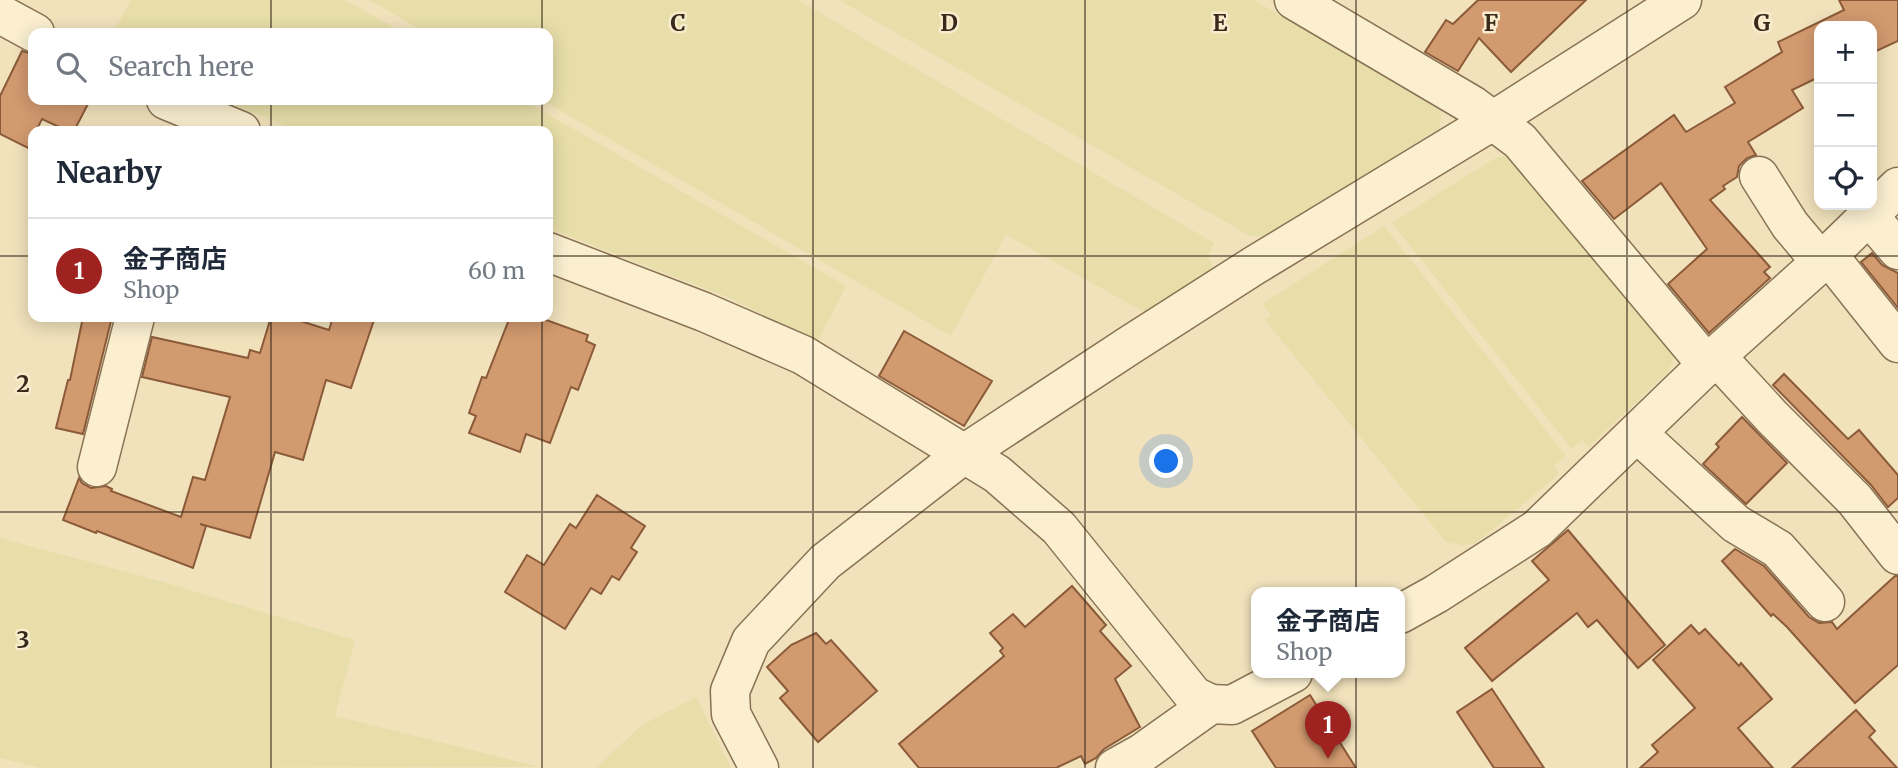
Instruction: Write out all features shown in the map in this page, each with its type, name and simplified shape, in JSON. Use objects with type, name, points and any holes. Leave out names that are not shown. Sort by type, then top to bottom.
[{"type":"street","points":[[1294,0],[1494,120],[1520,141],[1712,361],[1856,500],[1898,555]]},
{"type":"street","points":[[759,768],[731,714],[730,691],[751,641],[825,562],[964,454],[1244,272],[1494,120],[1682,0]]},
{"type":"street","points":[[0,14],[28,29]]},
{"type":"street","points":[[173,105],[197,123]]},
{"type":"street","points":[[1759,176],[1790,225],[1824,259],[1898,343]]},
{"type":"street","points":[[1405,611],[1537,529],[1898,187]]},
{"type":"street","points":[[1869,216],[1898,250]]},
{"type":"street","points":[[553,254],[803,355],[997,474],[1059,528],[1194,696],[1211,704],[1232,705],[1283,678]]},
{"type":"street","points":[[97,467],[134,322]]},
{"type":"street","points":[[1637,433],[1736,524],[1778,549],[1825,602]]},
{"type":"street","points":[[1115,768],[1142,753],[1211,704]]},
{"type":"shaded area","points":[[131,0],[345,0],[395,28],[116,28]]},
{"type":"shaded area","points":[[369,0],[798,0],[1214,243],[1208,257],[1214,269],[1144,312],[1006,235],[951,336],[551,105],[553,105],[553,28],[418,28]]},
{"type":"shaded area","points":[[839,0],[1254,0],[1441,111],[1440,128],[1265,236],[1250,236]]},
{"type":"shaded area","points":[[233,105],[532,105],[846,286],[818,341],[727,297],[553,230],[553,126],[286,126]]},
{"type":"shaded area","points":[[1503,156],[1520,157],[1674,346],[1669,371],[1589,447],[1582,440],[1572,449],[1392,223]]},
{"type":"shaded area","points":[[1384,226],[1566,456],[1554,466],[1559,474],[1475,544],[1446,542],[1265,320],[1271,315],[1262,304]]},
{"type":"shaded area","points":[[0,538],[160,581],[355,640],[335,716],[540,767],[41,768],[0,758]]},
{"type":"shaded area","points":[[696,697],[731,768],[596,768],[642,725]]},
{"type":"building","points":[[1478,0],[1586,0],[1511,72],[1479,38],[1458,71],[1425,52],[1446,20],[1453,24]]},
{"type":"building","points":[[1839,0],[1898,0],[1898,41],[1877,51],[1877,21],[1821,21],[1844,10]]},
{"type":"building","points":[[1814,25],[1814,79],[1792,90],[1803,108],[1748,142],[1756,155],[1747,158],[1739,166],[1737,177],[1723,186],[1725,189],[1710,200],[1770,267],[1764,272],[1770,278],[1709,333],[1668,284],[1707,249],[1661,183],[1614,219],[1582,181],[1674,115],[1686,132],[1735,103],[1725,87],[1782,52],[1778,42]]},
{"type":"building","points":[[22,51],[28,53],[28,105],[87,105],[77,126],[57,126],[42,119],[38,126],[28,126],[28,148],[0,134],[0,96]]},
{"type":"building","points":[[1872,253],[1882,265],[1898,273],[1898,308],[1861,262]]},
{"type":"building","points":[[82,322],[111,322],[83,434],[56,428],[70,380]]},
{"type":"building","points":[[269,322],[304,322],[329,330],[331,322],[373,322],[351,388],[326,380],[303,460],[275,452],[250,538],[200,524],[206,526],[193,568],[63,520],[79,478],[91,488],[106,486],[112,489],[111,491],[181,517],[193,477],[205,480],[230,397],[142,377],[152,337],[248,358],[250,350],[260,353]]},
{"type":"building","points":[[508,322],[552,322],[588,335],[586,341],[595,345],[578,390],[571,387],[550,443],[526,434],[520,452],[469,433],[476,416],[469,413],[482,377],[486,378]]},
{"type":"building","points":[[904,331],[992,381],[964,426],[879,376]]},
{"type":"building","points":[[1784,374],[1848,439],[1859,430],[1898,475],[1898,498],[1888,507],[1871,485],[1773,385]]},
{"type":"building","points":[[1742,417],[1787,463],[1746,504],[1703,464],[1719,447],[1716,444]]},
{"type":"building","points":[[597,495],[645,526],[631,548],[637,552],[619,580],[612,576],[601,594],[591,588],[565,629],[505,592],[527,555],[544,565],[570,524],[576,528]]},
{"type":"building","points":[[1568,530],[1665,645],[1638,668],[1597,620],[1588,627],[1577,613],[1492,681],[1465,648],[1549,580],[1532,561]]},
{"type":"building","points":[[1735,549],[1764,566],[1809,617],[1819,623],[1832,622],[1837,629],[1898,576],[1898,665],[1855,703],[1787,627],[1773,614],[1771,616],[1722,561]]},
{"type":"building","points":[[1072,586],[1106,625],[1100,631],[1131,666],[1115,679],[1140,727],[1085,764],[1081,756],[1056,768],[919,768],[899,744],[1004,656],[1000,651],[1003,648],[990,633],[1013,614],[1025,627]]},
{"type":"building","points":[[1691,625],[1699,634],[1705,629],[1739,666],[1741,663],[1772,699],[1738,728],[1773,768],[1640,768],[1658,752],[1652,745],[1695,708],[1653,660]]},
{"type":"building","points":[[816,633],[826,644],[831,640],[877,691],[818,742],[780,698],[788,691],[767,667],[791,645]]},
{"type":"building","points":[[1492,689],[1544,768],[1494,768],[1457,712]]},
{"type":"building","points":[[1310,695],[1356,768],[1276,768],[1252,731]]},
{"type":"building","points":[[1856,710],[1875,731],[1869,737],[1897,768],[1792,768]]},
{"type":"place","name":"金子商店","points":[[1328,759]]}]
